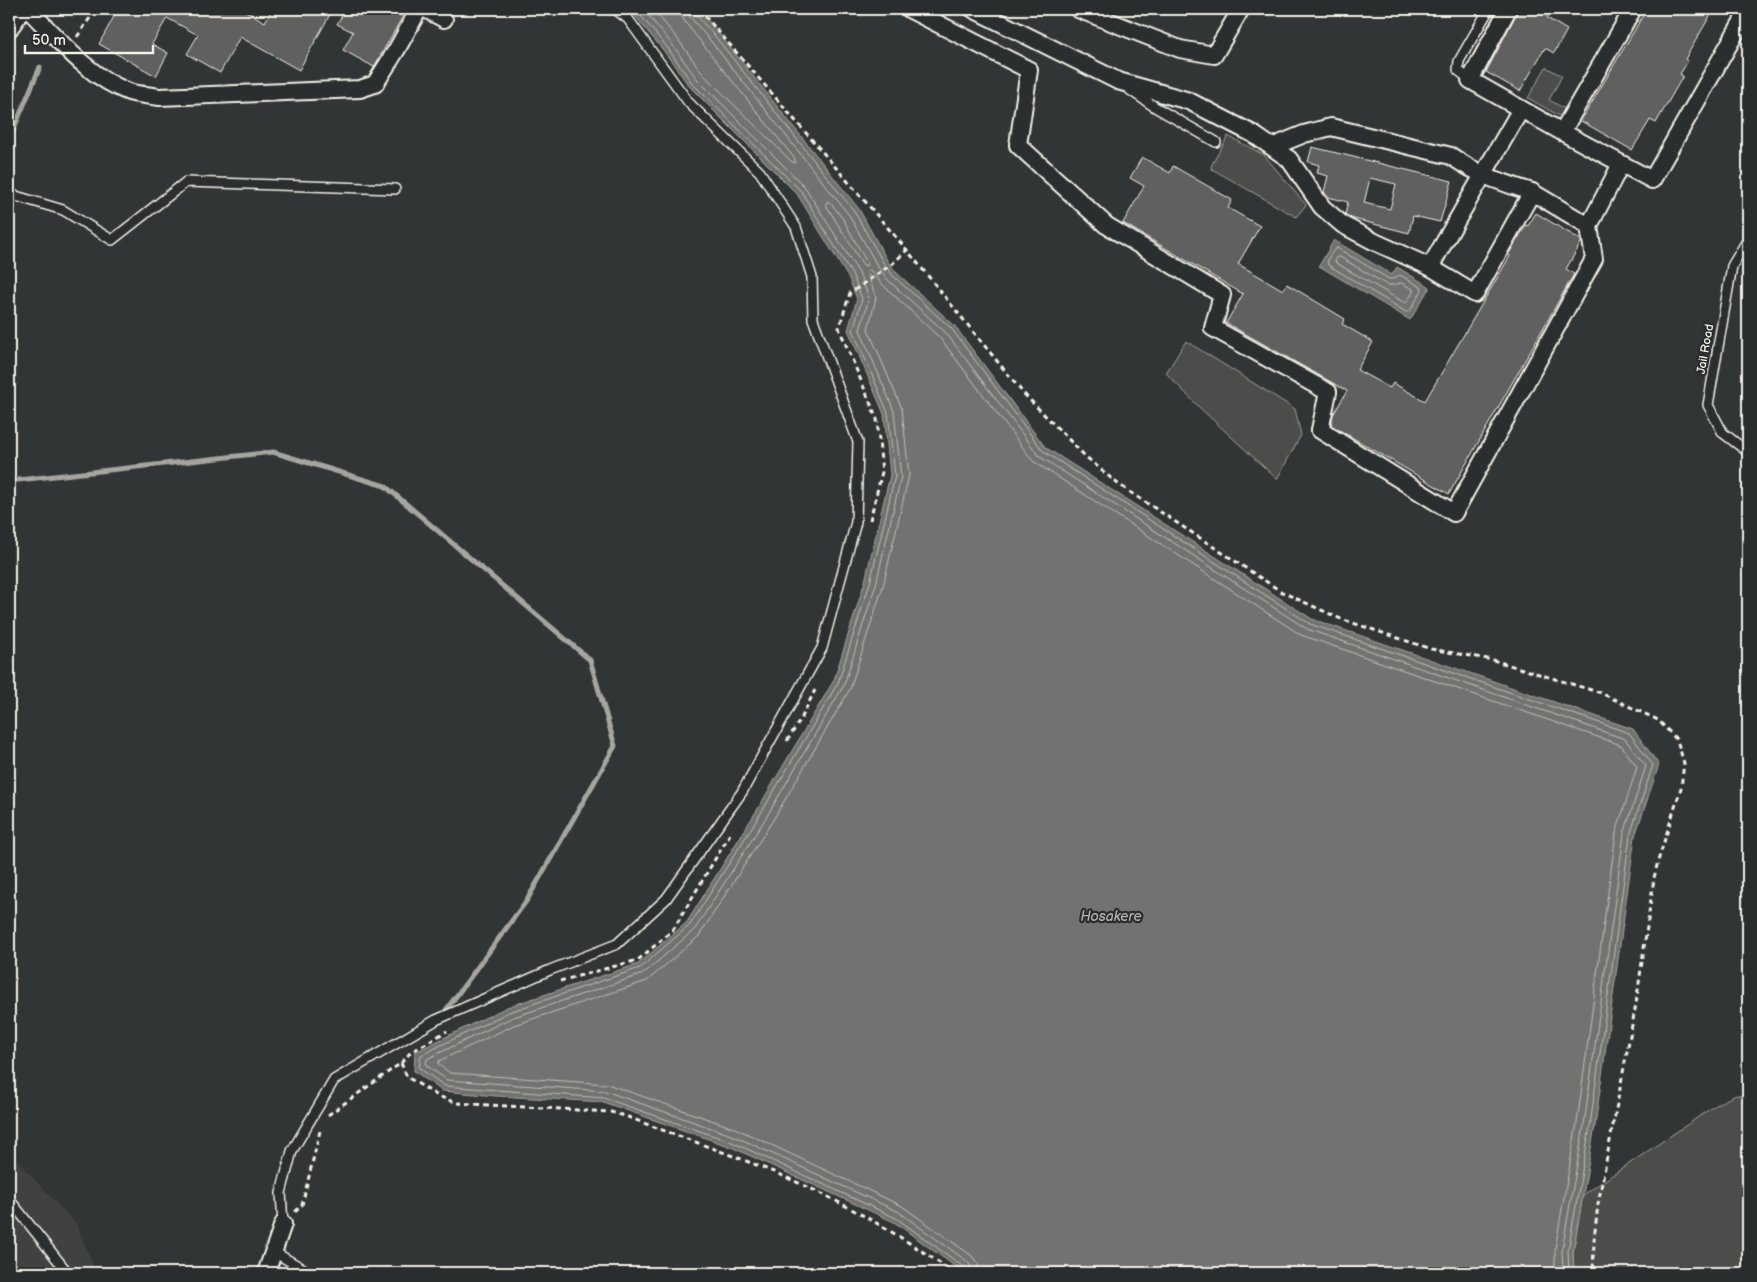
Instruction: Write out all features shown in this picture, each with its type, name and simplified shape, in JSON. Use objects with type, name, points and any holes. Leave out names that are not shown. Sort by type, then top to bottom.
[{"type":"street","points":[[9,29],[23,9]]},
{"type":"street","points":[[28,9],[69,50],[101,78],[130,92],[159,97],[360,89],[375,84],[419,9]]},
{"type":"street","points":[[425,9],[444,19]]},
{"type":"street","points":[[909,9],[1029,70],[1018,145],[1106,225],[1222,295],[1214,328],[1328,392],[1320,430],[1454,513],[1594,259],[1589,226],[1621,164]]},
{"type":"street","points":[[973,9],[1118,81],[1190,101],[1253,134],[1289,159],[1322,207],[1343,225],[1430,267],[1476,294],[1532,192]]},
{"type":"street","points":[[1078,9],[1180,49],[1214,55],[1241,9]]},
{"type":"street","points":[[1508,9],[1470,80],[1652,180],[1748,11]]},
{"type":"street","points":[[1562,132],[1633,9]]},
{"type":"street","points":[[1430,267],[1522,109]]},
{"type":"street","points":[[1272,147],[1304,134],[1331,127],[1451,156],[1483,176],[1532,192],[1589,226]]},
{"type":"street","points":[[266,1273],[283,1224]]},
{"type":"lane","points":[[283,1224],[282,1193],[292,1151],[334,1080],[436,1020],[550,970],[617,944],[666,899],[742,792],[822,648],[854,531],[856,522],[858,442],[813,319],[812,277],[796,227],[760,172],[689,103],[628,19],[615,9]]},
{"type":"lane","points":[[1470,80],[1458,70],[1459,61],[1489,9]]},
{"type":"lane","points":[[1118,81],[1155,107],[1216,142]]},
{"type":"lane","points":[[9,194],[63,210],[112,240],[186,182],[395,189]]},
{"type":"lane","name":"Jail Road","points":[[1748,239],[1732,266],[1708,405],[1723,433],[1748,452]]},
{"type":"lane","points":[[9,1199],[68,1273]]},
{"type":"lane","points":[[274,1252],[310,1273]]},
{"type":"path","points":[[69,50],[96,9]]},
{"type":"path","points":[[699,9],[907,250],[1023,393],[1085,456],[1118,484],[1282,592],[1341,619],[1422,646],[1493,660],[1601,693],[1658,720],[1676,740],[1682,757],[1684,774],[1654,878],[1636,1004],[1598,1204],[1594,1240],[1594,1273]]},
{"type":"path","points":[[870,520],[882,472],[876,419],[839,328],[850,293],[892,264],[907,250]]},
{"type":"path","points":[[782,749],[802,717],[818,684]]},
{"type":"path","points":[[559,982],[638,960],[673,930],[732,830]]},
{"type":"path","points":[[322,1120],[401,1063],[411,1052],[452,1028]]},
{"type":"path","points":[[401,1063],[407,1077],[438,1096],[456,1103],[611,1112],[628,1117],[792,1180],[865,1217],[954,1273]]},
{"type":"path","points":[[283,1224],[302,1205],[320,1129]]},
{"type":"shaded area","points":[[1546,67],[1562,76],[1549,100],[1567,110],[1563,118],[1528,98]]},
{"type":"shaded area","points":[[1228,136],[1264,155],[1306,205],[1296,217],[1212,169],[1211,166]]},
{"type":"shaded area","points":[[1186,341],[1295,409],[1301,435],[1277,479],[1200,408],[1166,373]]},
{"type":"shaded area","points":[[1736,1095],[1748,1097],[1748,1273],[1574,1273],[1573,1252],[1583,1195],[1719,1103]]},
{"type":"shaded area","points":[[9,1152],[77,1225],[96,1273],[9,1273]]},
{"type":"water","name":"Hosakere","points":[[629,9],[698,9],[859,209],[888,262],[897,273],[954,325],[1045,447],[1312,619],[1633,729],[1659,765],[1635,836],[1595,1126],[1573,1252],[1574,1273],[964,1273],[894,1222],[731,1147],[603,1102],[442,1091],[414,1071],[415,1052],[507,1007],[638,964],[687,922],[757,810],[834,680],[865,581],[890,475],[884,414],[848,330],[857,299],[849,279],[797,194],[689,86],[663,50]]},
{"type":"water","points":[[1334,240],[1392,275],[1397,267],[1430,287],[1410,320],[1319,266]]},
{"type":"building","points":[[118,9],[242,9],[265,22],[272,9],[333,9],[299,70],[240,37],[220,73],[187,54],[198,35],[167,18],[152,44],[168,53],[156,76],[99,44]]},
{"type":"building","points":[[346,9],[407,9],[374,67],[343,50],[353,32],[337,24]]},
{"type":"building","points":[[1519,9],[1552,9],[1547,18],[1567,30],[1554,53],[1545,48],[1520,91],[1486,72]]},
{"type":"building","points":[[1647,9],[1714,9],[1685,59],[1688,61],[1680,74],[1683,76],[1656,123],[1650,120],[1632,150],[1581,121]]},
{"type":"building","points":[[1312,147],[1452,181],[1440,222],[1413,216],[1409,233],[1349,217],[1345,214],[1348,202],[1328,197],[1324,192],[1328,176],[1317,173],[1319,165],[1308,162]],"holes":[[[1370,178],[1396,184],[1390,209],[1364,203]]]},
{"type":"building","points":[[1142,157],[1170,173],[1173,166],[1232,200],[1228,208],[1260,226],[1238,264],[1283,290],[1287,284],[1345,319],[1342,324],[1373,342],[1357,370],[1390,388],[1393,383],[1425,401],[1510,256],[1508,255],[1526,225],[1528,226],[1536,213],[1581,240],[1566,269],[1574,274],[1449,494],[1331,425],[1333,415],[1347,391],[1226,323],[1243,294],[1123,223],[1144,186],[1130,178]]},
{"type":"waterway","points":[[9,140],[40,67]]},
{"type":"waterway","points":[[9,481],[273,452],[385,486],[590,660],[615,746],[527,900],[446,1010]]}]
